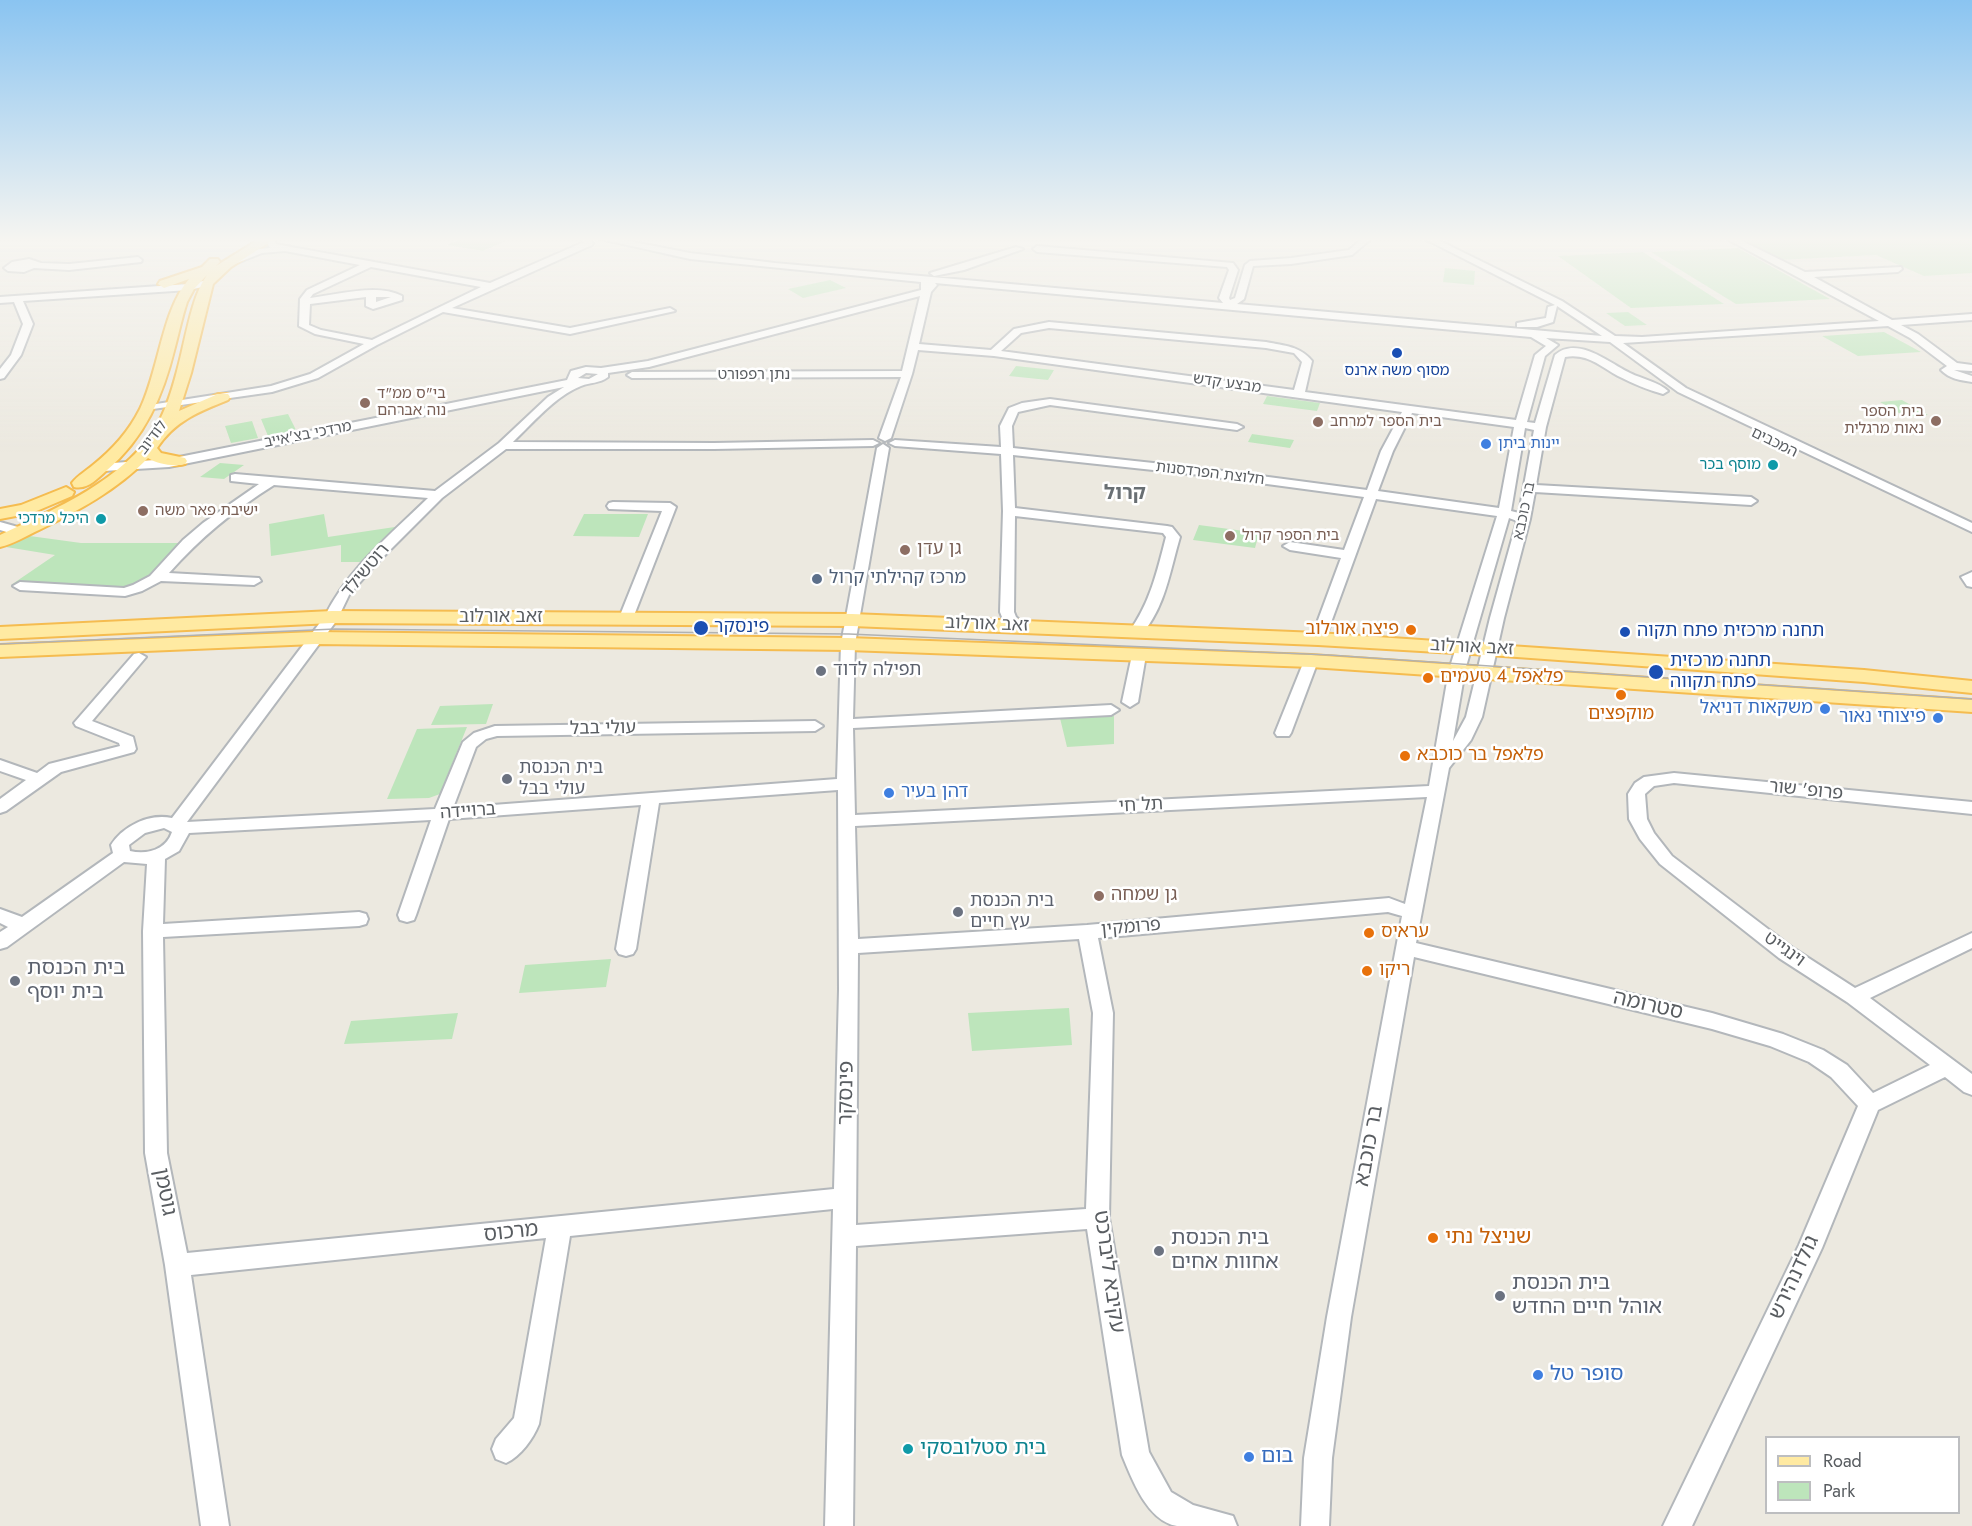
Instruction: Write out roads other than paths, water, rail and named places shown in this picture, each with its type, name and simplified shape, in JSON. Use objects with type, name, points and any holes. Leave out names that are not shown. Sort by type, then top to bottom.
[{"type":"main road","name":"לודיוב","points":[[4,528],[26,508],[66,492],[103,467],[123,447],[150,408],[182,309]]},
{"type":"main road","name":"לודיוב","points":[[4,528],[87,496],[129,467],[147,448],[162,430],[176,404],[178,387],[200,309]]},
{"type":"main road","points":[[178,387],[191,395],[223,397]]},
{"type":"main road","points":[[162,430],[191,409],[223,397]]},
{"type":"main road","points":[[147,448],[156,457],[179,461]]},
{"type":"main road","name":"זאב אורלוב","points":[[0,633],[332,617],[852,620],[1489,648],[1864,676],[1972,687]]},
{"type":"main road","name":"זאב אורלוב","points":[[0,651],[315,638],[848,644],[1311,661],[1972,706]]},
{"type":"street","points":[[0,376],[16,355],[28,324],[22,309]]},
{"type":"street","points":[[305,309],[304,326],[309,330],[373,343]]},
{"type":"street","points":[[150,408],[272,389],[335,366],[373,343],[441,309]]},
{"type":"street","points":[[442,309],[570,331],[670,311]]},
{"type":"street","points":[[601,375],[854,309]]},
{"type":"street","name":"פינסקר","points":[[840,1526],[849,947],[844,724],[848,644],[884,443],[907,374],[922,309]]},
{"type":"street","points":[[1303,309],[1487,329],[1642,340],[1972,317]]},
{"type":"street","points":[[1347,309],[1588,335]]},
{"type":"street","points":[[1504,326],[1537,324],[1550,320],[1552,309]]},
{"type":"street","name":"המכבים","points":[[1556,309],[1607,354],[1663,391],[1970,534]]},
{"type":"street","name":"המכבים","points":[[1569,309],[1610,336],[1635,358],[1682,390],[1970,534]]},
{"type":"street","points":[[1865,309],[1954,366],[1972,368]]},
{"type":"street","points":[[1610,336],[1889,324],[1972,311]]},
{"type":"street","points":[[994,353],[1008,336],[1022,327],[1049,325],[1266,345],[1297,351],[1307,361],[1299,393]]},
{"type":"street","points":[[1487,329],[1574,344],[1599,357]]},
{"type":"street","name":"בר כוכבא","points":[[1315,1526],[1318,1458],[1337,1328],[1412,913],[1437,791],[1457,670],[1504,513],[1520,425],[1540,355],[1553,345],[1542,338]]},
{"type":"street","points":[[1635,358],[1628,350],[1629,346],[1642,340]]},
{"type":"street","name":"מבצע קדש","points":[[914,346],[994,353],[1540,427]]},
{"type":"street","name":"בר כוכבא","points":[[1441,768],[1463,740],[1474,717],[1489,648],[1524,519],[1540,427],[1559,357],[1562,354],[1573,352],[1599,357],[1624,374],[1663,391]]},
{"type":"street","points":[[1954,366],[1946,370],[1955,376],[1972,380]]},
{"type":"street","name":"נתן רפפורט","points":[[601,375],[907,374]]},
{"type":"street","name":"מרדכי בצ'אייב","points":[[103,467],[129,467],[179,461],[601,375]]},
{"type":"street","name":"רוטשילד","points":[[178,830],[195,800],[332,617],[343,594],[370,562],[438,495],[503,445],[577,380]]},
{"type":"street","points":[[547,386],[559,388],[561,393]]},
{"type":"street","points":[[1020,627],[1009,619],[1007,612],[1009,511],[1006,449],[1009,416],[1013,410],[1033,403],[1068,404],[1237,427]]},
{"type":"street","points":[[1318,639],[1387,451],[1408,410]]},
{"type":"street","name":"חלוצת הפרדסנות","points":[[503,445],[714,446],[884,443],[1006,449],[1371,494],[1504,513],[1524,519]]},
{"type":"street","points":[[236,478],[438,495]]},
{"type":"street","points":[[20,586],[125,592],[139,589],[160,577],[188,543],[270,482]]},
{"type":"street","points":[[1530,488],[1751,501]]},
{"type":"street","points":[[613,506],[670,507],[626,618]]},
{"type":"street","points":[[1009,511],[1167,530],[1173,537],[1151,610],[1145,624],[1136,632]]},
{"type":"street","points":[[1290,546],[1349,555]]},
{"type":"street","points":[[1972,576],[1968,577],[1972,583]]},
{"type":"street","points":[[160,577],[254,581]]},
{"type":"street","points":[[1130,702],[1139,655]]},
{"type":"street","points":[[0,807],[55,768],[128,749],[127,740],[82,723],[140,657]]},
{"type":"street","points":[[1283,733],[1311,661]]},
{"type":"street","points":[[844,724],[1111,710]]},
{"type":"street","name":"עולי בבל","points":[[407,915],[469,745],[480,736],[488,733],[815,726]]},
{"type":"street","points":[[0,765],[39,779]]},
{"type":"street","name":"פרופ' שור","points":[[1641,787],[1650,781],[1674,778],[1972,808]]},
{"type":"street","name":"ברויידה","points":[[178,830],[442,814],[845,784]]},
{"type":"street","name":"וינגייט","points":[[1641,787],[1636,794],[1638,819],[1646,835],[1666,860],[1786,953],[1854,997],[1972,1086]]},
{"type":"street","name":"תל חי","points":[[846,821],[1437,791]]},
{"type":"street","points":[[626,949],[651,798]]},
{"type":"street","name":"רוטשילד","points":[[122,855],[120,845],[137,829],[178,813],[195,800]]},
{"type":"street","points":[[0,942],[122,855],[136,859],[156,856],[172,848],[178,830],[156,823]]},
{"type":"street","name":"גוטמן","points":[[156,856],[153,931],[156,1153],[177,1265],[215,1526]]},
{"type":"street","name":"פרומקין","points":[[849,947],[1087,932],[1389,905],[1412,913]]},
{"type":"street","points":[[0,916],[23,925]]},
{"type":"street","points":[[153,931],[359,919]]},
{"type":"street","name":"עקיבא ליברכט","points":[[1087,932],[1102,1013],[1097,1218],[1136,1455],[1161,1502],[1188,1518],[1223,1526]]},
{"type":"street","points":[[1854,997],[1972,940]]},
{"type":"street","name":"סטרומה","points":[[1406,948],[1712,1021],[1776,1040],[1816,1056],[1839,1071],[1870,1104]]},
{"type":"street","points":[[1870,1104],[1946,1066]]},
{"type":"street","name":"גולדנהירש","points":[[1677,1526],[1810,1248],[1870,1104]]},
{"type":"street","name":"מרכוס","points":[[177,1265],[846,1198]]},
{"type":"street","points":[[846,1236],[1097,1218]]},
{"type":"street","points":[[506,1449],[526,1424],[560,1228]]},
{"type":"tram line","points":[[0,644],[335,629],[849,634],[1329,655],[1972,699]]},
{"type":"place","name":"מסוף משה ארנס","points":[[1397,353]]},
{"type":"place","name":"בי\"ס ממ\"ד נוה אברהם","points":[[365,403]]},
{"type":"place","name":"בית הספר נאות מרגלית","points":[[1936,421]]},
{"type":"place","name":"בית הספר למרחב","points":[[1318,422]]},
{"type":"place","name":"יינות ביתן","points":[[1486,444]]},
{"type":"place","name":"מוסף בכר","points":[[1773,465]]},
{"type":"place","name":"ישיבת פאר משה","points":[[143,511]]},
{"type":"place","name":"היכל מרדכי","points":[[101,519]]},
{"type":"place","name":"בית הספר קרול","points":[[1230,536]]},
{"type":"place","name":"גן עדן","points":[[905,550]]},
{"type":"place","name":"מרכז קהילתי קרול","points":[[817,579]]},
{"type":"place","name":"פינסקר","points":[[701,628]]},
{"type":"place","name":"פיצה אורלוב","points":[[1411,630]]},
{"type":"place","name":"תחנה מרכזית פתח תקוה","points":[[1625,632]]},
{"type":"place","name":"תפילה לדוד","points":[[821,671]]},
{"type":"place","name":"תחנה מרכזית פתח תקווה","points":[[1656,672]]},
{"type":"place","name":"פלאפל 4 טעמים","points":[[1428,678]]},
{"type":"place","name":"מוקפצים","points":[[1621,695]]},
{"type":"place","name":"משקאות דניאל","points":[[1825,709]]},
{"type":"place","name":"פיצוחי נאור","points":[[1938,718]]},
{"type":"place","name":"פלאפל בר כוכבא","points":[[1405,756]]},
{"type":"place","name":"בית הכנסת עולי בבל","points":[[507,779]]},
{"type":"place","name":"דהן בעיר","points":[[889,793]]},
{"type":"place","name":"גן שמחה","points":[[1099,896]]},
{"type":"place","name":"בית הכנסת עץ חיים","points":[[958,912]]},
{"type":"place","name":"עראיס","points":[[1369,933]]},
{"type":"place","name":"ריקו","points":[[1367,971]]},
{"type":"place","name":"בית הכנסת בית יוסף","points":[[15,981]]},
{"type":"place","name":"שניצל נתי","points":[[1433,1238]]},
{"type":"place","name":"בית הכנסת אחוות אחים","points":[[1159,1251]]},
{"type":"place","name":"בית הכנסת אוהל חיים החדש","points":[[1500,1296]]},
{"type":"place","name":"סופר טל","points":[[1538,1375]]},
{"type":"place","name":"בית סטלובסקי","points":[[908,1449]]},
{"type":"place","name":"בום","points":[[1249,1457]]},
{"type":"district","name":"קרול","points":[[1125,494]]}]
